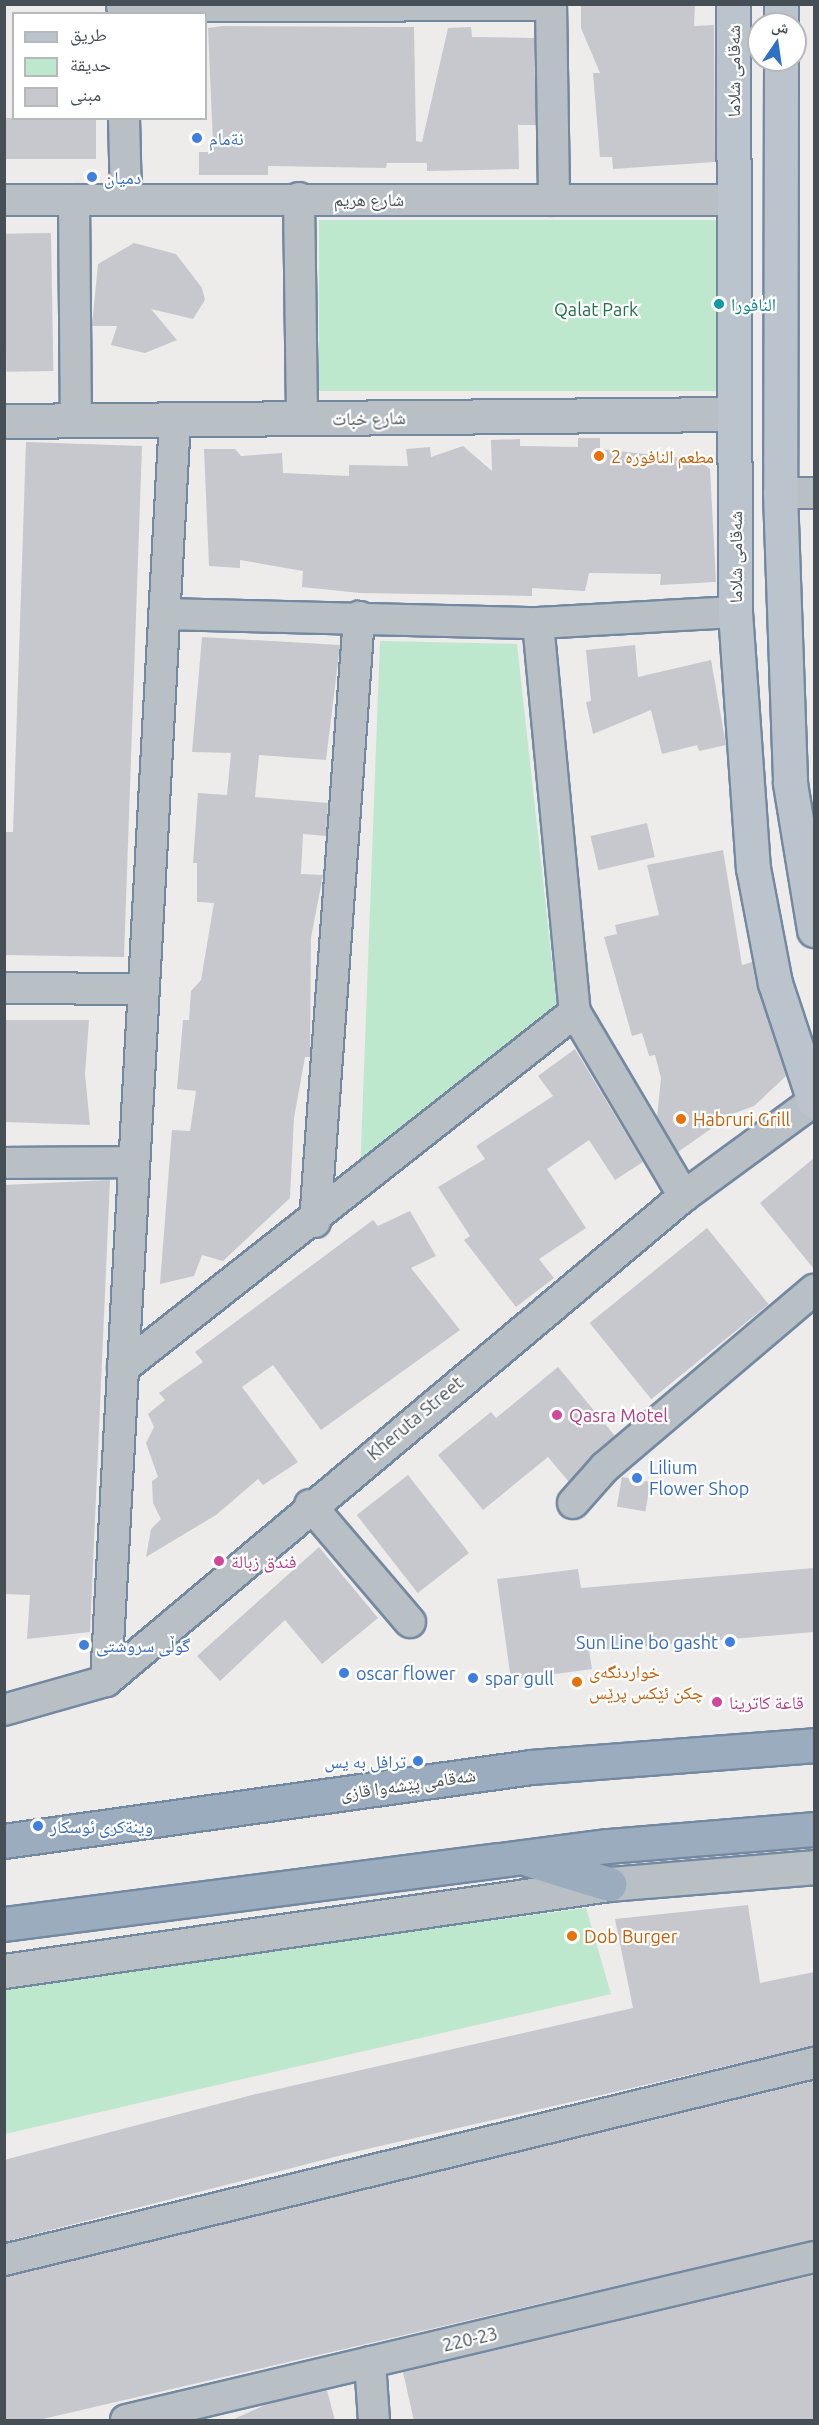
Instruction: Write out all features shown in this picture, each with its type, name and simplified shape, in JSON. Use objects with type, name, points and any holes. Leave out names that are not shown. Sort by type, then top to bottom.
[{"type":"highway","name":"شەقامی پێشەوا قازی","points":[[4,1841],[531,1767],[814,1745]]},
{"type":"highway","points":[[4,1924],[519,1857],[814,1829]]},
{"type":"highway","points":[[519,1857],[609,1884]]},
{"type":"main road","name":"شەقامی شلاما","points":[[733,4],[746,39],[733,200],[735,612],[753,868],[775,983],[814,1101]]},
{"type":"main road","points":[[781,72],[780,493],[790,783],[810,890],[814,930]]},
{"type":"street","points":[[122,8],[550,5],[554,200]]},
{"type":"street","points":[[124,120],[126,200]]},
{"type":"street","points":[[299,198],[302,418]]},
{"type":"street","name":"شارع هريم","points":[[4,200],[299,198],[733,200]]},
{"type":"street","points":[[74,200],[76,420]]},
{"type":"street","name":"شارع خبات","points":[[4,421],[734,414]]},
{"type":"street","points":[[106,1681],[175,420]]},
{"type":"street","points":[[780,493],[814,493]]},
{"type":"street","points":[[164,614],[359,616],[538,623],[735,612]]},
{"type":"street","points":[[315,1222],[359,616]]},
{"type":"street","points":[[538,623],[575,1012],[684,1196]]},
{"type":"street","points":[[4,988],[144,989]]},
{"type":"street","points":[[123,1368],[315,1222],[575,1012]]},
{"type":"street","name":"Kheruta Street","points":[[4,1710],[106,1681],[310,1505],[684,1196],[814,1101]]},
{"type":"street","points":[[4,1162],[134,1162]]},
{"type":"street","points":[[573,1503],[605,1467],[814,1290]]},
{"type":"street","points":[[310,1505],[410,1622]]},
{"type":"street","points":[[4,1971],[609,1884],[814,1867]]},
{"type":"street","points":[[4,2260],[814,2063]]},
{"type":"street","name":"220-23","points":[[126,2421],[814,2257]]},
{"type":"street","points":[[370,2362],[374,2421]]},
{"type":"green space","name":"Qalat Park","points":[[319,220],[723,220],[723,391],[319,391]]},
{"type":"green space","points":[[380,641],[517,644],[557,1008],[360,1176]]},
{"type":"green space","points":[[586,1908],[611,1994],[5,2134],[4,1985]]},
{"type":"building","points":[[581,4],[695,4],[694,26],[714,25],[715,162],[613,169],[612,157],[600,157],[593,73],[600,73],[581,28]]},
{"type":"building","points":[[223,26],[414,27],[416,141],[422,142],[448,28],[471,27],[472,37],[534,38],[536,125],[518,125],[519,169],[427,171],[427,163],[387,163],[386,168],[268,166],[268,175],[199,175],[199,152],[208,152],[213,144],[208,28]]},
{"type":"building","points":[[4,118],[12,118],[12,120],[96,120],[96,159],[4,159]]},
{"type":"building","points":[[51,233],[53,371],[6,372],[4,234]]},
{"type":"building","points":[[134,243],[176,254],[202,288],[205,300],[193,319],[151,309],[177,340],[145,353],[111,345],[117,326],[92,326],[98,264]]},
{"type":"building","points":[[578,438],[600,438],[600,449],[699,460],[710,469],[716,582],[660,585],[661,574],[589,573],[585,591],[532,588],[532,596],[360,593],[302,587],[303,571],[240,560],[240,568],[209,566],[204,449],[235,449],[241,456],[282,453],[283,473],[349,476],[349,465],[408,466],[406,449],[430,447],[431,457],[463,446],[492,471],[491,440],[520,439],[520,446],[578,447]]},
{"type":"building","points":[[26,442],[142,446],[124,957],[4,955],[4,832],[13,832]]},
{"type":"building","points":[[202,637],[340,645],[326,760],[259,755],[255,797],[328,803],[326,836],[303,834],[301,874],[323,875],[311,938],[310,1057],[305,1057],[294,1118],[290,1198],[223,1261],[202,1255],[194,1276],[160,1284],[172,1130],[190,1131],[196,1091],[177,1089],[183,1020],[189,1020],[191,991],[201,980],[214,903],[197,902],[197,863],[193,863],[198,793],[227,795],[231,753],[192,752]]},
{"type":"building","points":[[635,645],[638,677],[711,660],[726,745],[699,751],[697,745],[662,754],[651,710],[593,734],[586,702],[591,701],[586,650]]},
{"type":"building","points":[[647,823],[655,857],[598,870],[590,836]]},
{"type":"building","points":[[723,850],[742,965],[752,962],[786,1076],[754,1106],[732,1114],[678,1152],[657,1117],[661,1078],[655,1055],[649,1056],[642,1033],[632,1036],[604,937],[617,934],[615,925],[659,915],[647,865]]},
{"type":"building","points":[[4,1020],[89,1020],[85,1074],[90,1125],[4,1122]]},
{"type":"building","points":[[575,1049],[643,1162],[615,1180],[589,1140],[547,1169],[586,1228],[539,1259],[554,1278],[516,1307],[464,1240],[470,1236],[438,1187],[485,1159],[476,1146],[553,1096],[538,1076]]},
{"type":"building","points":[[814,1158],[814,1269],[760,1203]]},
{"type":"building","points":[[110,1180],[90,1632],[27,1639],[30,1595],[4,1594],[4,1185]]},
{"type":"building","points":[[410,1211],[436,1256],[411,1268],[460,1330],[321,1430],[273,1365],[242,1387],[298,1462],[263,1485],[258,1479],[216,1515],[146,1557],[151,1529],[161,1519],[153,1503],[152,1481],[158,1477],[146,1443],[154,1427],[148,1414],[165,1400],[159,1393],[203,1362],[195,1352],[373,1220],[378,1226]]},
{"type":"building","points":[[707,1228],[769,1304],[651,1399],[590,1323]]},
{"type":"building","points":[[558,1367],[615,1436],[569,1482],[548,1457],[483,1510],[438,1455],[491,1412],[496,1418]]},
{"type":"building","points":[[408,1475],[469,1553],[418,1593],[357,1515]]},
{"type":"building","points":[[622,1477],[651,1482],[645,1512],[617,1507]]},
{"type":"building","points":[[319,1547],[378,1618],[322,1664],[285,1620],[220,1681],[197,1656]]},
{"type":"building","points":[[814,1568],[814,1632],[589,1651],[592,1669],[511,1680],[497,1579],[578,1569],[581,1588]]},
{"type":"building","points":[[748,1905],[760,1983],[814,1972],[814,2046],[350,2153],[4,2242],[4,2160],[252,2095],[633,2008],[615,1919]]},
{"type":"building","points":[[814,2081],[814,2240],[34,2421],[4,2421],[4,2277]]},
{"type":"building","points":[[814,2275],[814,2421],[414,2421],[403,2372]]},
{"type":"building","points":[[327,2390],[335,2421],[230,2421],[267,2404]]},
{"type":"place","name":"نةمام","points":[[197,138]]},
{"type":"place","name":"دميان","points":[[92,177]]},
{"type":"place","name":"النافورا","points":[[719,304]]},
{"type":"place","name":"مطعم النافوره 2","points":[[599,456]]},
{"type":"place","name":"Habruri Grill","points":[[681,1119]]},
{"type":"place","name":"Qasra Motel","points":[[557,1415]]},
{"type":"place","name":"Lilium Flower Shop","points":[[637,1478]]},
{"type":"place","name":"فندق زبالة","points":[[219,1561]]},
{"type":"place","name":"Sun Line bo gasht","points":[[730,1642]]},
{"type":"place","name":"گوڵی سروشتی","points":[[84,1645]]},
{"type":"place","name":"oscar flower","points":[[344,1673]]},
{"type":"place","name":"spar gull","points":[[473,1678]]},
{"type":"place","name":"خواردنگەی چکن ئێکس پرێس","points":[[577,1682]]},
{"type":"place","name":"قاعة كاترينا","points":[[717,1702]]},
{"type":"place","name":"ترافل به يس","points":[[418,1761]]},
{"type":"place","name":"وينةكرى ئوسكار","points":[[38,1826]]},
{"type":"place","name":"Dob Burger","points":[[572,1936]]}]
